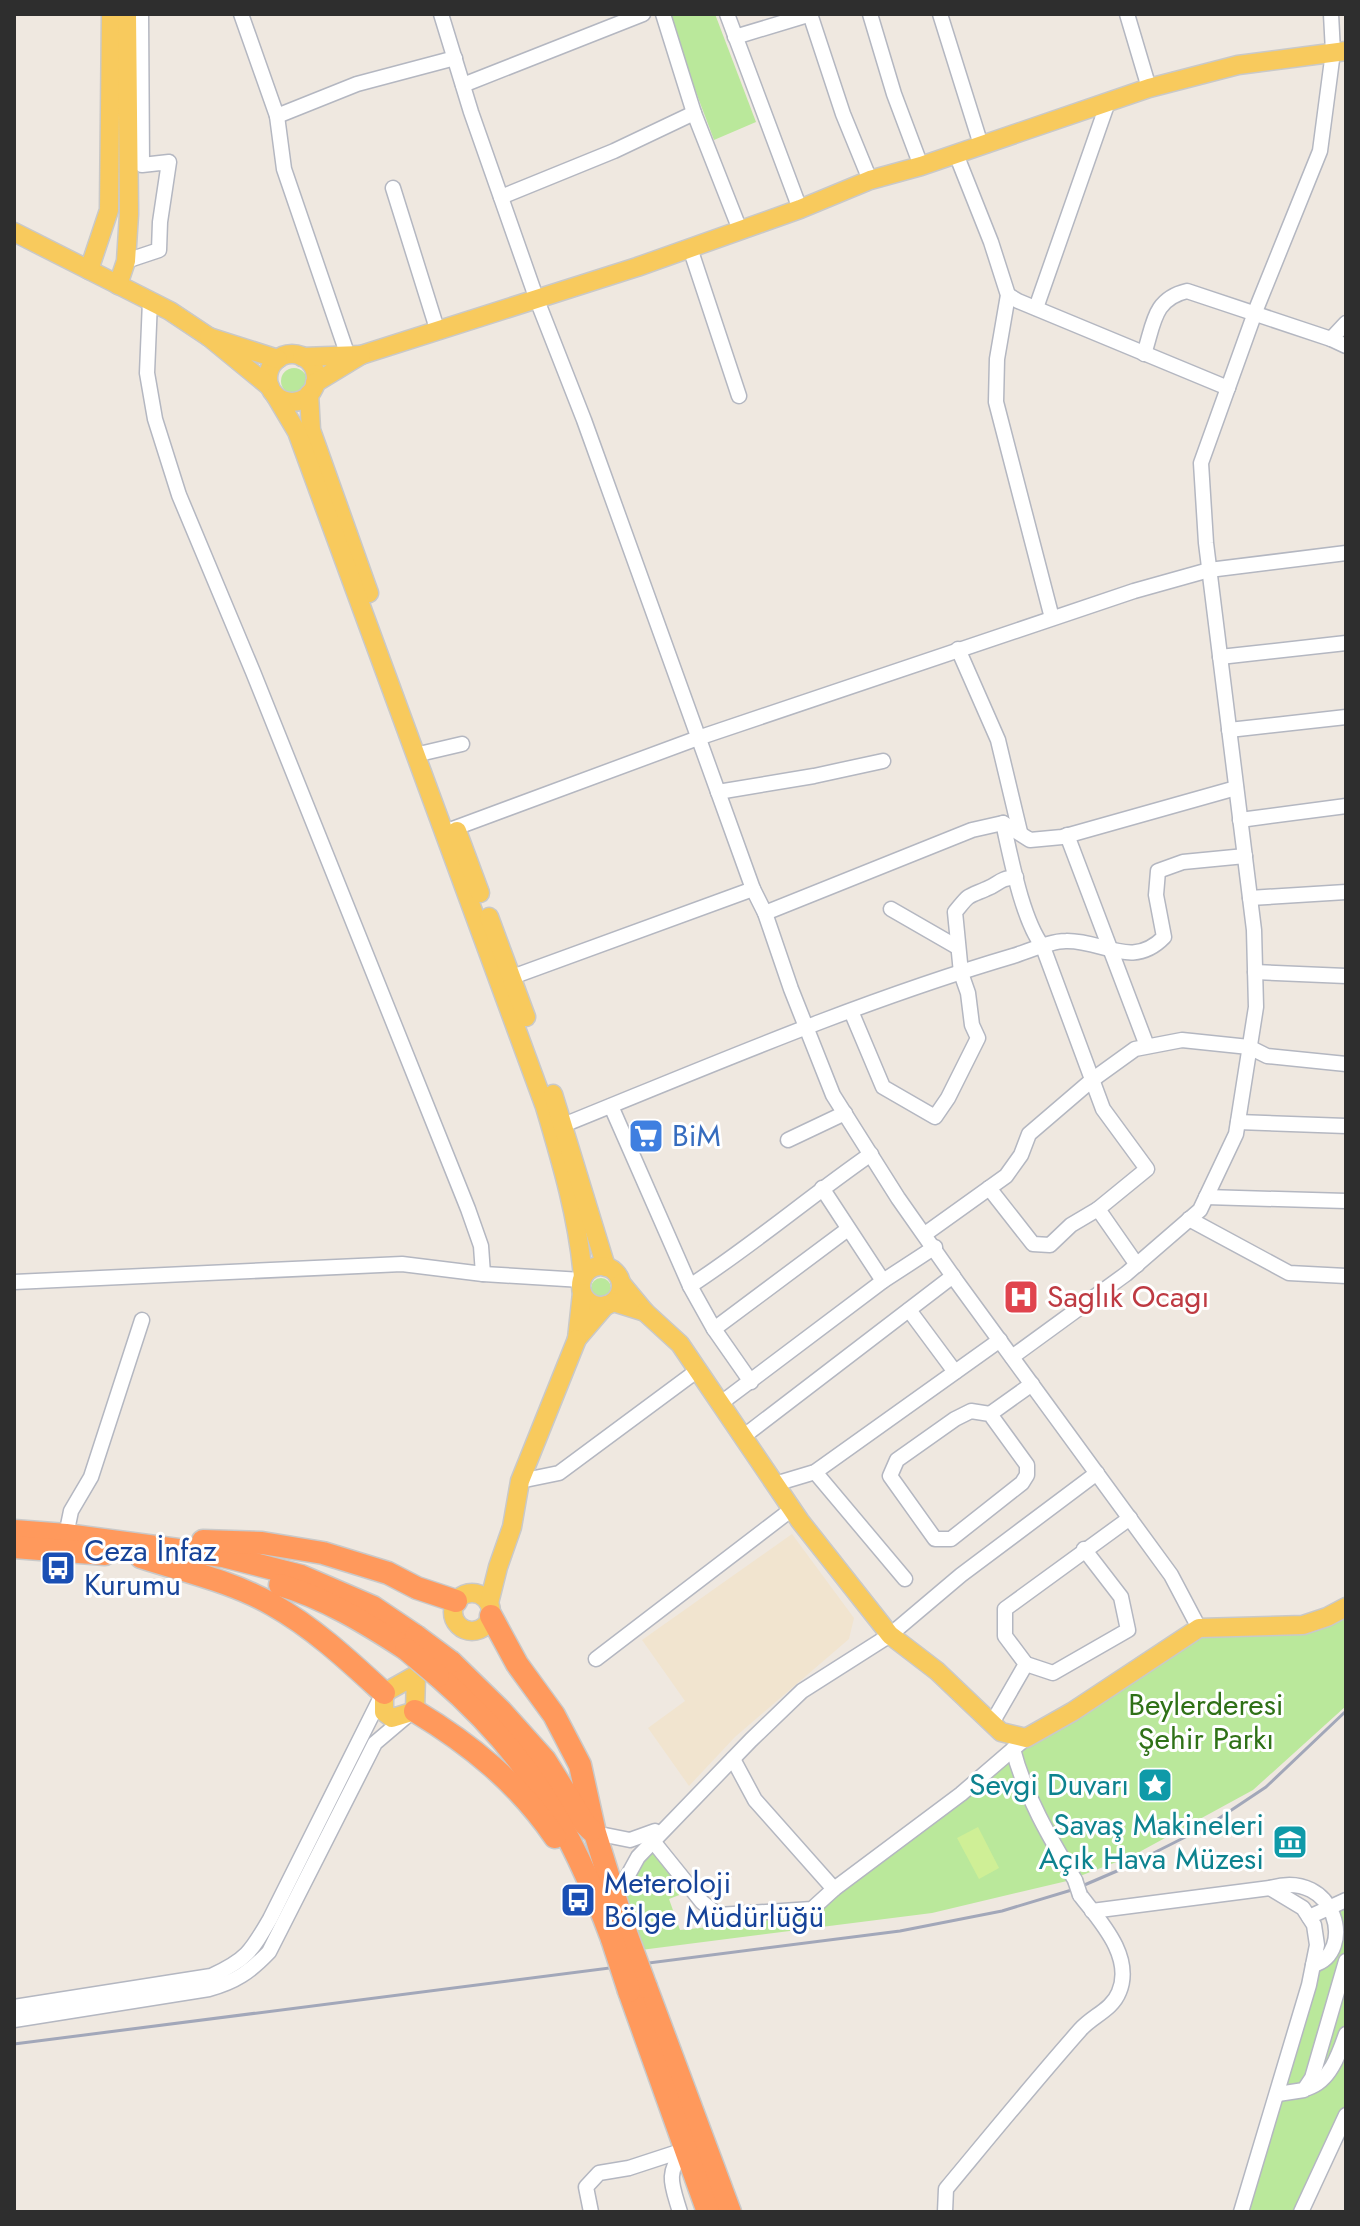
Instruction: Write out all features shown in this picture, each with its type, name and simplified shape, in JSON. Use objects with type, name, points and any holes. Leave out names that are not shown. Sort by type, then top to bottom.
[{"type":"highway","points":[[14,1531],[262,1543],[323,1553],[388,1573],[417,1588],[477,1603],[554,1715],[580,1765],[606,1896],[619,1936],[730,2212]]},
{"type":"highway","points":[[66,1535],[223,1556],[301,1576],[373,1607],[411,1643]]},
{"type":"highway","points":[[14,1547],[141,1557],[234,1572],[299,1590],[411,1643],[448,1651],[545,1760],[585,1824],[595,1833]]},
{"type":"highway","points":[[141,1557],[238,1589],[272,1604],[328,1644],[384,1693]]},
{"type":"highway","points":[[448,1651],[476,1708],[526,1766],[606,1896]]},
{"type":"highway","points":[[415,1711],[457,1736],[500,1772],[606,1896]]},
{"type":"highway","points":[[638,1989],[684,2150],[708,2212]]},
{"type":"main road","points":[[89,270],[109,210],[111,14]]},
{"type":"main road","points":[[118,285],[126,261],[129,214],[127,14]]},
{"type":"main road","points":[[606,1267],[506,979],[297,432],[272,391],[269,370],[286,355],[355,355],[438,332],[690,248],[870,180],[921,166],[1149,88],[1238,65],[1340,52]]},
{"type":"main road","points":[[14,232],[150,301],[209,337],[285,401],[292,402],[312,389],[355,355]]},
{"type":"main road","points":[[209,337],[278,359]]},
{"type":"main road","points":[[302,357],[313,368],[311,430],[420,753]]},
{"type":"main road","points":[[448,1651],[452,1613],[477,1603],[498,1567],[512,1527],[520,1481],[577,1339],[583,1283],[580,1237],[558,1128]]},
{"type":"main road","points":[[583,1283],[592,1268],[606,1267],[617,1274],[645,1312],[680,1344],[792,1509],[890,1635],[937,1671],[1001,1732],[1020,1744],[1199,1628],[1303,1625],[1346,1607]]},
{"type":"main road","points":[[583,1283],[593,1305],[610,1304],[645,1312]]},
{"type":"main road","points":[[577,1339],[620,1294],[621,1283]]},
{"type":"main road","points":[[448,1651],[463,1630],[475,1632],[486,1626],[477,1603]]},
{"type":"main road","points":[[416,1675],[415,1711],[392,1718],[384,1712],[384,1693],[416,1675]]},
{"type":"street","points":[[126,261],[159,250],[169,162],[142,165],[141,14]]},
{"type":"street","points":[[241,14],[277,116],[284,169],[355,355]]},
{"type":"street","points":[[441,14],[537,300],[584,420],[753,889],[765,913],[833,1095],[898,1198],[1171,1575],[1199,1628]]},
{"type":"street","points":[[463,85],[643,14]]},
{"type":"street","points":[[663,14],[694,113],[740,230]]},
{"type":"street","points":[[727,14],[800,209]]},
{"type":"street","points":[[735,37],[810,14],[843,114],[870,180]]},
{"type":"street","points":[[870,14],[894,94],[921,166]]},
{"type":"street","points":[[940,14],[981,145]]},
{"type":"street","points":[[1127,14],[1149,88]]},
{"type":"street","points":[[1012,1357],[1137,1265],[1200,1210],[1236,1134],[1256,1007],[1255,972],[1250,898],[1209,570],[1201,463],[1254,314],[1320,151],[1340,52],[1331,14]]},
{"type":"street","points":[[277,116],[357,84],[455,58]]},
{"type":"street","points":[[1036,308],[1108,102]]},
{"type":"street","points":[[501,197],[614,151],[694,113]]},
{"type":"street","points":[[956,154],[1008,295],[997,359],[996,402],[1052,618]]},
{"type":"street","points":[[393,188],[438,332]]},
{"type":"street","points":[[690,248],[739,396]]},
{"type":"street","points":[[1144,354],[1161,303],[1187,291],[1346,346]]},
{"type":"street","points":[[1008,295],[1228,388]]},
{"type":"street","points":[[150,301],[147,373],[155,419],[179,495],[468,1209],[481,1246],[483,1274]]},
{"type":"street","points":[[1331,339],[1346,323]]},
{"type":"street","points":[[450,830],[698,738],[1134,591],[1209,570],[1346,553]]},
{"type":"street","points":[[1220,657],[1346,643]]},
{"type":"street","points":[[958,649],[998,740],[1020,832]]},
{"type":"street","points":[[1229,730],[1346,717]]},
{"type":"street","points":[[420,753],[462,744]]},
{"type":"street","points":[[718,792],[883,761]]},
{"type":"street","points":[[765,913],[972,830],[1003,823],[1030,840],[1067,835],[1236,788]]},
{"type":"street","points":[[1240,820],[1346,806]]},
{"type":"street","points":[[989,1188],[1033,1244],[1050,1245],[1071,1225],[1098,1209],[1147,1169],[1103,1109],[1043,947],[1035,936],[1003,823]]},
{"type":"street","points":[[1067,835],[1147,1046]]},
{"type":"street","points":[[558,1128],[806,1027],[1043,947],[1066,941],[1137,953],[1152,949],[1164,937],[1156,895],[1158,871],[1183,862],[1245,856]]},
{"type":"street","points":[[851,1011],[883,1087],[935,1117],[978,1038],[972,1025],[968,993],[961,973],[955,912],[970,893],[988,889],[1001,878],[1016,877]]},
{"type":"street","points":[[506,979],[753,889]]},
{"type":"street","points":[[1250,898],[1346,892]]},
{"type":"street","points":[[891,909],[957,947]]},
{"type":"street","points":[[1118,972],[1137,953]]},
{"type":"street","points":[[1255,972],[1346,976]]},
{"type":"street","points":[[925,1234],[1006,1176],[1021,1155],[1029,1134],[1092,1080],[1135,1049],[1182,1040],[1249,1047],[1267,1056],[1346,1064]]},
{"type":"street","points":[[611,1106],[690,1286],[714,1329],[751,1382]]},
{"type":"street","points":[[788,1140],[845,1113]]},
{"type":"street","points":[[1238,1122],[1346,1126]]},
{"type":"street","points":[[690,1286],[740,1254],[822,1188],[871,1154]]},
{"type":"street","points":[[822,1188],[883,1281]]},
{"type":"street","points":[[1206,1197],[1346,1201]]},
{"type":"street","points":[[1098,1209],[1137,1265]]},
{"type":"street","points":[[1189,1219],[1289,1273],[1346,1276]]},
{"type":"street","points":[[714,1329],[848,1229]]},
{"type":"street","points":[[721,1403],[883,1281],[935,1247]]},
{"type":"street","points":[[14,1282],[402,1264],[583,1283]]},
{"type":"street","points":[[744,1436],[953,1276]]},
{"type":"street","points":[[909,1310],[955,1372]]},
{"type":"street","points":[[66,1535],[71,1511],[91,1477],[142,1320]]},
{"type":"street","points":[[775,1484],[815,1472],[1000,1340]]},
{"type":"street","points":[[520,1481],[559,1473],[698,1370]]},
{"type":"street","points":[[990,1414],[1027,1465],[1027,1475],[1022,1483],[951,1539],[935,1539],[890,1476],[897,1460],[955,1419],[971,1411],[990,1414],[1032,1384]]},
{"type":"street","points":[[815,1472],[905,1579]]},
{"type":"street","points":[[606,1896],[650,1838],[675,1818],[802,1691],[890,1635],[961,1575],[1097,1473]]},
{"type":"street","points":[[596,1659],[792,1509]]},
{"type":"street","points":[[1084,1549],[1121,1597],[1128,1630],[1053,1673],[1026,1664],[1005,1636],[1005,1609],[1084,1549],[1130,1518]]},
{"type":"street","points":[[992,1723],[1026,1664]]},
{"type":"street","points":[[14,2007],[211,1976],[239,1963],[254,1947],[277,1907],[384,1693]]},
{"type":"street","points":[[14,2020],[209,1989],[228,1984],[249,1973],[269,1952],[375,1743],[415,1711]]},
{"type":"street","points":[[650,1838],[702,1902],[718,1915],[812,1909],[961,1794],[1020,1744]]},
{"type":"street","points":[[945,2212],[946,2189],[1050,2063],[1087,2023],[1107,2010],[1120,1991],[1122,1972],[1117,1945],[1077,1887],[1025,1786],[1020,1744]]},
{"type":"street","points":[[733,1759],[755,1800],[834,1889]]},
{"type":"street","points":[[595,1833],[630,1840],[650,1838]]},
{"type":"street","points":[[1092,1911],[1301,1884],[1315,1891],[1334,1914],[1335,1937],[1331,1954],[1323,1962],[1313,1965]]},
{"type":"street","points":[[1241,2212],[1278,2094],[1317,1945],[1314,1925],[1303,1908],[1270,1888]]},
{"type":"street","points":[[1309,1917],[1346,1900]]},
{"type":"street","points":[[1304,2090],[1312,2078],[1346,1961]]},
{"type":"street","points":[[1278,2094],[1314,2087],[1328,2074],[1346,2034]]},
{"type":"street","points":[[1301,2212],[1346,2115]]},
{"type":"street","points":[[591,2212],[586,2187],[599,2173],[629,2168],[684,2150]]},
{"type":"street","points":[[680,2212],[671,2182],[672,2165],[684,2150]]},
{"type":"shaded area","points":[[792,1534],[854,1618],[849,1639],[735,1737],[689,1786],[648,1728],[685,1701],[642,1640]]},
{"type":"shaded area","name":"Sevgi Duvarı","points":[[1155,1773],[1166,1784],[1155,1795],[1144,1784]]},
{"type":"green space","points":[[715,14],[756,122],[714,140],[667,15]]},
{"type":"green space","points":[[294,368],[304,371],[307,381],[304,391],[294,394],[284,391],[281,381],[284,371]]},
{"type":"green space","points":[[597,1278],[605,1278],[611,1288],[605,1298],[597,1298],[591,1292],[591,1284]]},
{"type":"green space","name":"Beylerderesi Şehir Parkı","points":[[1346,1607],[1346,1706],[1253,1790],[1132,1856],[1067,1881],[932,1913],[633,1951],[616,1897],[653,1842],[692,1890],[669,1899],[680,1930],[709,1927],[718,1915],[812,1909],[1026,1738],[1199,1628],[1276,1628]]},
{"type":"green space","points":[[978,1827],[999,1868],[979,1879],[957,1838]]},
{"type":"green space","points":[[1346,1890],[1346,2115],[1300,2212],[1241,2212],[1313,1965],[1331,1954],[1330,1907]]},
{"type":"railway","points":[[14,2044],[900,1931],[1002,1911],[1075,1889],[1209,1825],[1266,1787],[1346,1711]]},
{"type":"place","name":"BiM","points":[[646,1136]]},
{"type":"place","name":"Saglık Ocagı","points":[[1021,1297]]},
{"type":"place","name":"Ceza İnfaz Kurumu","points":[[58,1568]]},
{"type":"place","name":"Sevgi Duvarı","points":[[1155,1785]]},
{"type":"place","name":"Savaş Makineleri Açık Hava Müzesi","points":[[1290,1842]]},
{"type":"place","name":"Meteroloji Bölge Müdürlüğü","points":[[578,1900]]}]
